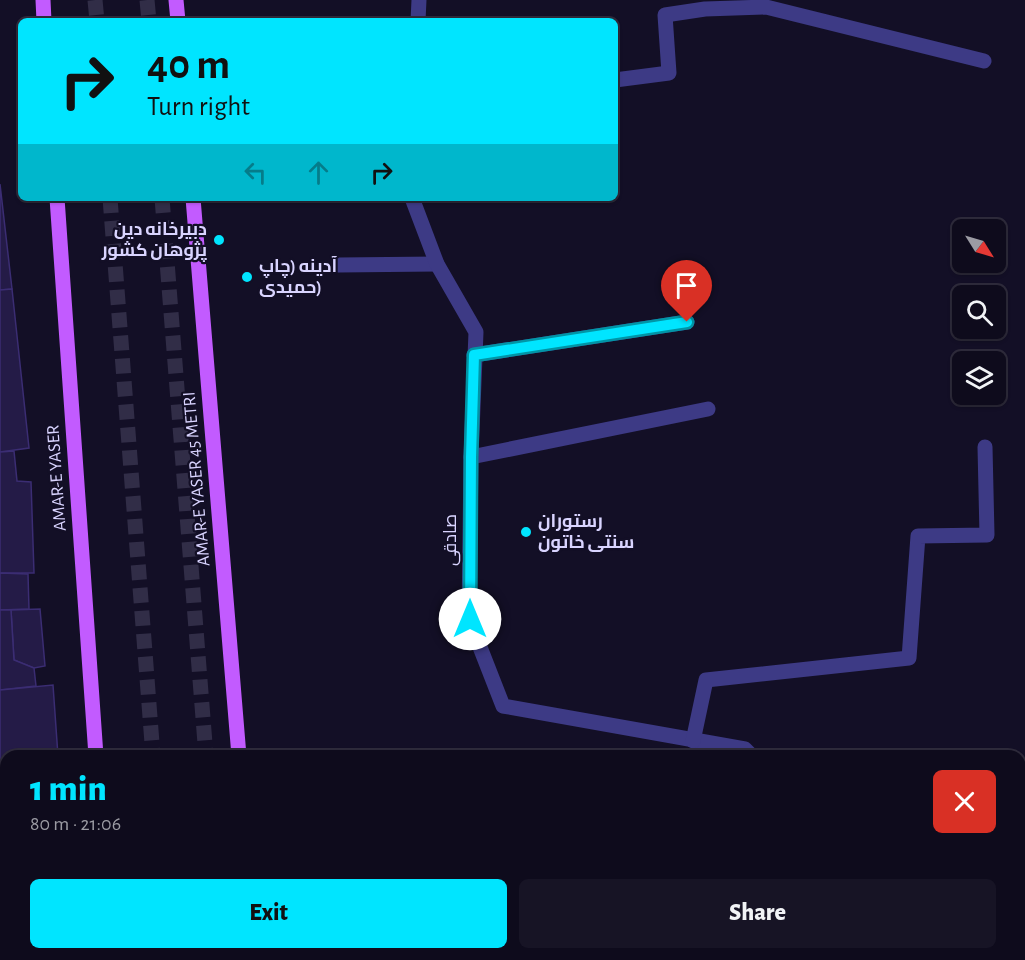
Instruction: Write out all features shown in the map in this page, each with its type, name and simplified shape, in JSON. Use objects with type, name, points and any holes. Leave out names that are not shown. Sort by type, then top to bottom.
[{"type":"main road","points":[[43,0],[44,18]]},
{"type":"main road","points":[[176,0],[178,18]]},
{"type":"main road","name":"AMAR-E YASER","points":[[57,201],[96,750]]},
{"type":"main road","name":"AMAR-E YASER 45 METRI","points":[[193,201],[239,750]]},
{"type":"street","points":[[418,18],[419,0]]},
{"type":"street","points":[[618,80],[669,73],[665,15],[705,9],[790,6],[984,61]]},
{"type":"street","name":"صادقی","points":[[413,201],[437,264],[476,332],[471,457],[470,619],[503,706],[746,750]]},
{"type":"street","points":[[338,265],[437,264]]},
{"type":"street","points":[[474,355],[687,322]]},
{"type":"street","points":[[471,457],[708,409]]},
{"type":"street","points":[[693,741],[706,680],[909,658],[918,536],[987,535],[985,447]]},
{"type":"building","points":[[0,184],[12,289],[0,290]]},
{"type":"building","points":[[12,289],[29,448],[0,452],[0,290]]},
{"type":"building","points":[[14,451],[17,481],[31,482],[34,573],[0,573],[0,452]]},
{"type":"building","points":[[0,573],[28,574],[29,609],[0,610]]},
{"type":"building","points":[[40,609],[45,666],[34,668],[14,660],[11,610]]},
{"type":"building","points":[[0,610],[11,610],[14,660],[34,668],[36,686],[0,690]]},
{"type":"building","points":[[53,685],[58,750],[0,750],[0,690]]},
{"type":"tunnel","points":[[95,0],[97,18]]},
{"type":"tunnel","points":[[147,0],[149,18]]},
{"type":"tunnel","points":[[110,201],[153,750]]},
{"type":"tunnel","points":[[162,201],[206,750]]},
{"type":"place","name":"دبیرخانه دین پژوهان کشور","points":[[219,240]]},
{"type":"place","name":"آدینه (چاپ حمیدی)","points":[[247,277]]},
{"type":"place","name":"رستوران سنتی خاتون","points":[[526,532]]},
{"type":"route","points":[[470,619],[474,355],[687,322]]}]
